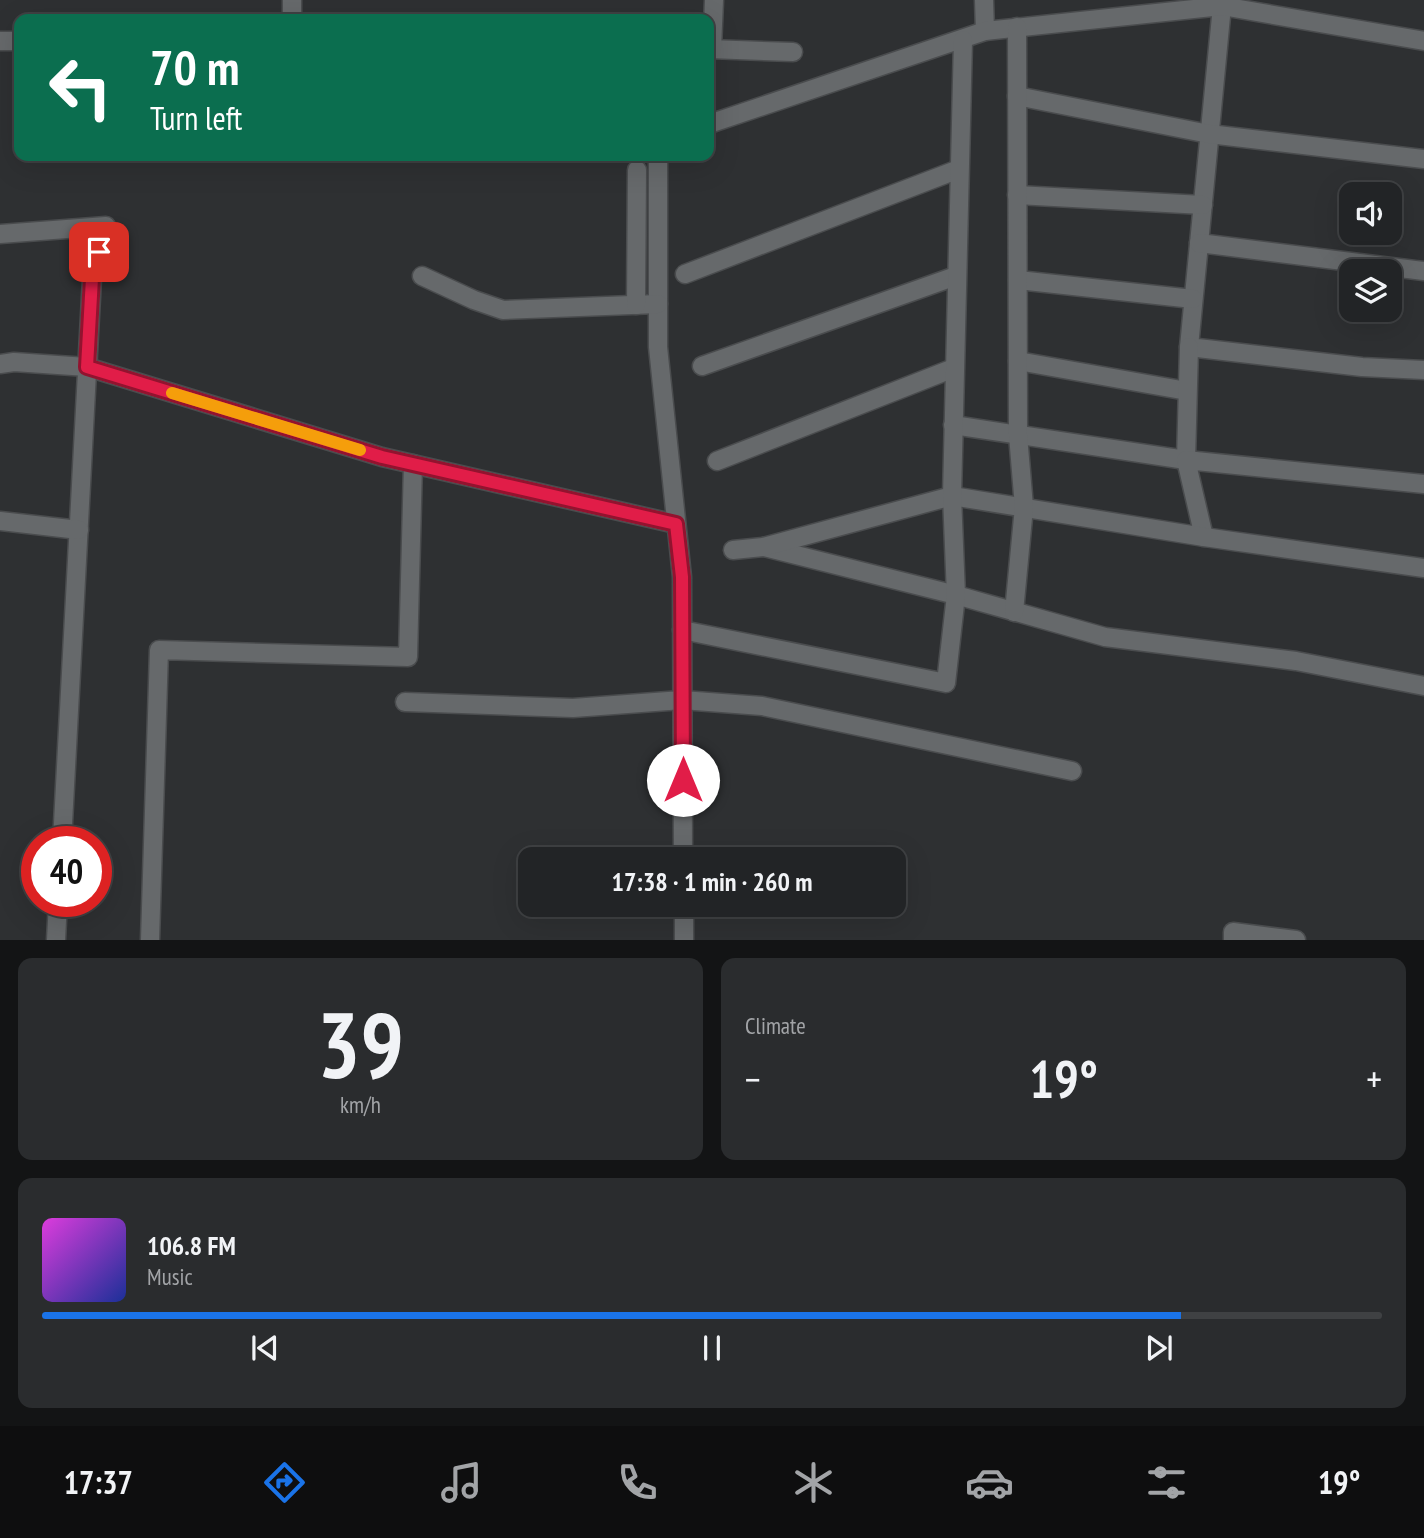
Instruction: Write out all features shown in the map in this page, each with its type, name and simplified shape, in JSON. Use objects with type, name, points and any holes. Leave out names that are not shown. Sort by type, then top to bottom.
[{"type":"street","points":[[984,0],[985,31]]},
{"type":"street","points":[[1204,537],[1186,460],[1187,391],[1193,299],[1222,6]]},
{"type":"street","points":[[714,122],[985,31],[1017,27],[1222,6],[1424,41]]},
{"type":"street","points":[[1014,612],[1024,507],[1018,435],[1017,27]]},
{"type":"street","points":[[682,630],[946,683],[956,595],[952,496],[963,40]]},
{"type":"street","points":[[714,49],[793,52]]},
{"type":"street","points":[[1017,96],[1209,134],[1424,159]]},
{"type":"street","points":[[658,161],[658,347],[682,577],[683,847]]},
{"type":"street","points":[[685,274],[959,169]]},
{"type":"street","points":[[636,305],[637,170]]},
{"type":"street","points":[[1017,195],[1203,205]]},
{"type":"street","points":[[0,234],[106,226],[92,278],[63,826]]},
{"type":"street","points":[[1199,243],[1424,271]]},
{"type":"street","points":[[422,276],[503,310],[658,304]]},
{"type":"street","points":[[702,366],[956,276]]},
{"type":"street","points":[[1018,280],[1193,299]]},
{"type":"street","points":[[1189,347],[1363,367],[1424,370]]},
{"type":"street","points":[[0,364],[14,362],[87,367],[382,457],[676,524]]},
{"type":"street","points":[[1018,362],[1187,391]]},
{"type":"street","points":[[717,461],[954,368]]},
{"type":"street","points":[[953,425],[1186,460],[1424,484]]},
{"type":"street","points":[[150,940],[159,650],[408,657],[412,464]]},
{"type":"street","points":[[733,550],[763,547],[952,496],[1204,537],[1424,568]]},
{"type":"street","points":[[0,521],[79,530]]},
{"type":"street","points":[[763,547],[956,595],[1105,637],[1296,661],[1424,685]]},
{"type":"street","points":[[405,702],[573,708],[682,700],[762,706],[1072,771]]},
{"type":"street","points":[[56,940],[57,917]]},
{"type":"street","points":[[684,917],[684,940]]},
{"type":"street","points":[[1233,940],[1233,933],[1296,940]]},
{"type":"slow traffic","points":[[172,393],[360,450]]},
{"type":"route","points":[[99,252],[92,278],[87,367],[382,457],[676,524],[682,577],[683,780]]}]
